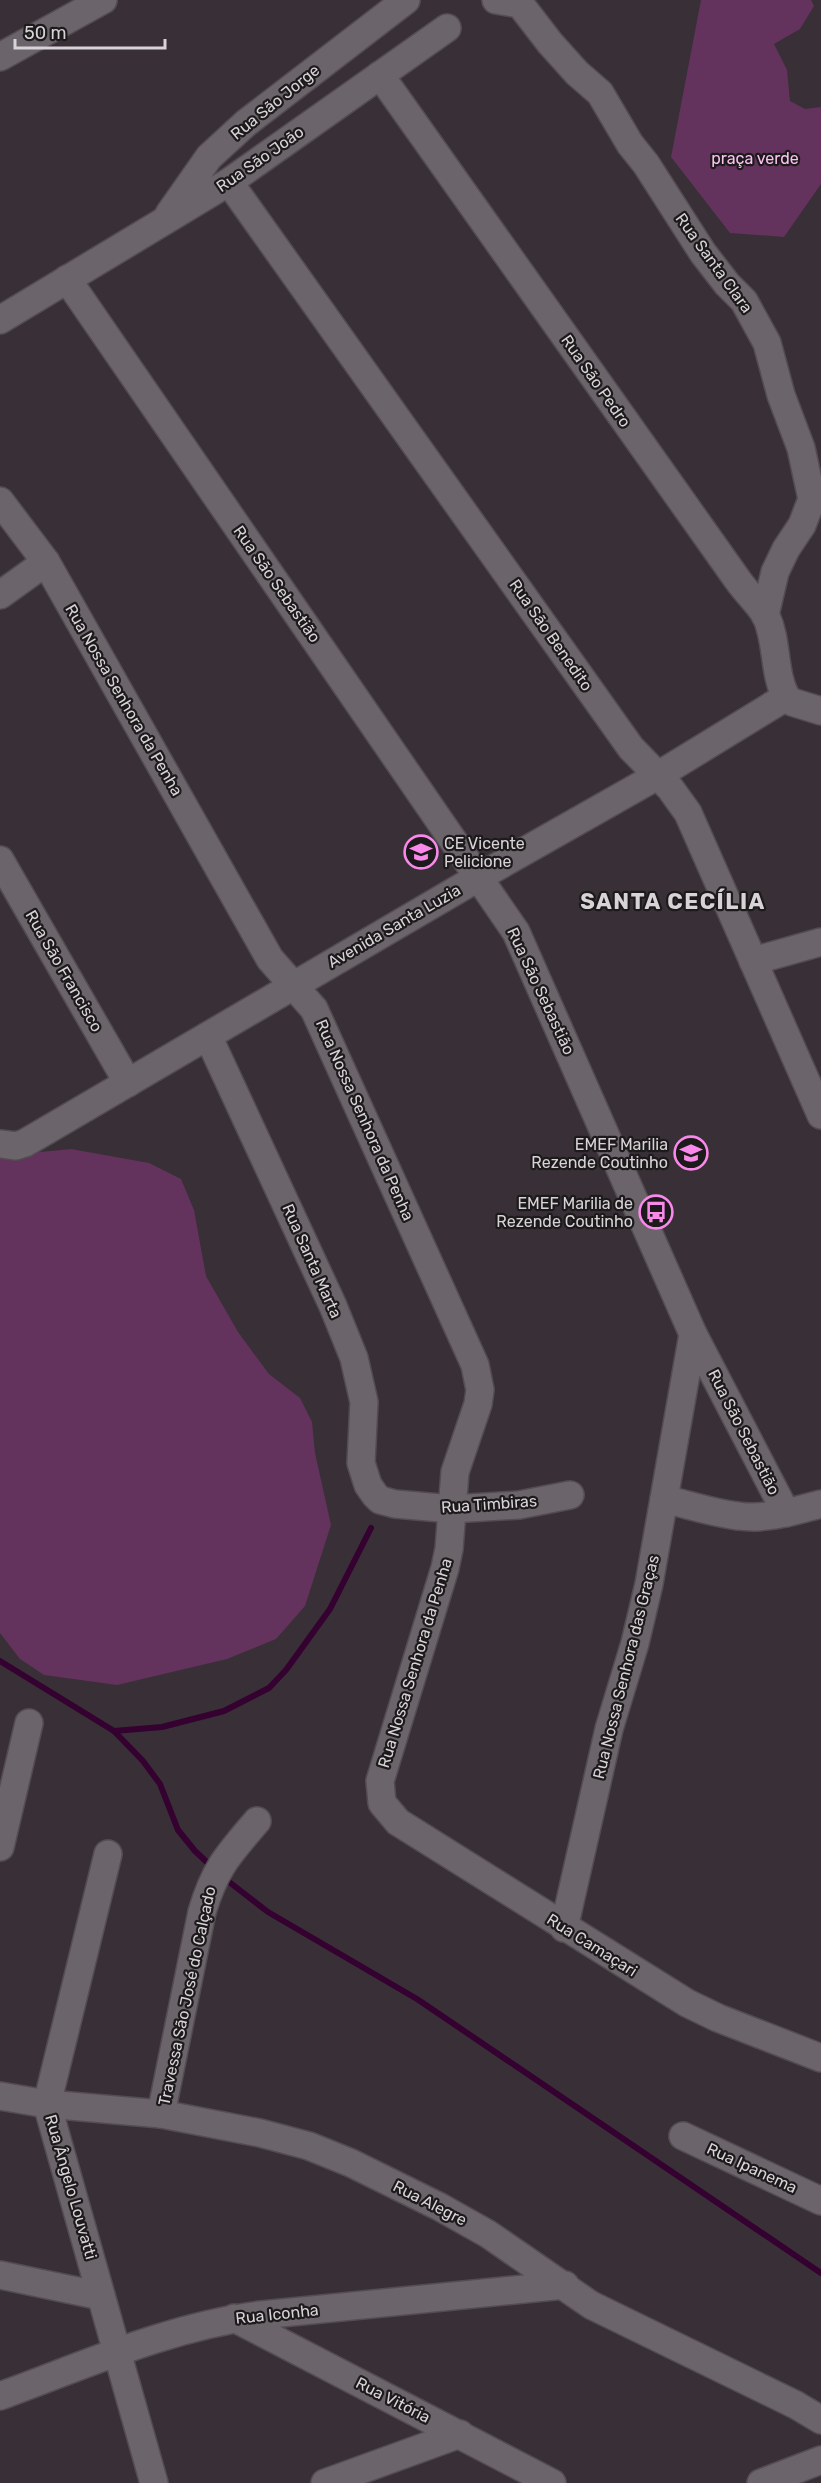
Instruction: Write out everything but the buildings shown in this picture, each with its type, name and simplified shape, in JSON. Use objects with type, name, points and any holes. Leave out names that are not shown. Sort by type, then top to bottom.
[{"type":"street","points":[[0,57],[102,0]]},
{"type":"street","name":"Rua São Jorge","points":[[163,223],[209,157],[246,123],[406,0]]},
{"type":"street","name":"Rua Santa Clara","points":[[496,0],[520,4],[550,43],[577,73],[600,93],[630,144],[646,164],[703,253],[744,301],[767,343],[781,395],[801,448],[812,499],[802,525],[786,549],[775,572],[765,615]]},
{"type":"street","name":"Rua São João","points":[[0,320],[229,182],[447,28]]},
{"type":"street","name":"Rua São Pedro","points":[[380,75],[737,579],[765,615],[771,631],[780,681],[786,698]]},
{"type":"street","name":"Rua São Benedito","points":[[229,182],[631,748],[670,788],[688,813],[821,1116]]},
{"type":"street","name":"Rua São Sebastião","points":[[67,279],[516,932],[693,1334],[786,1514]]},
{"type":"street","name":"Rua Nossa Senhora da Penha","points":[[0,501],[46,562],[270,958],[314,1008],[475,1365],[480,1390],[478,1404],[455,1472],[449,1549],[445,1568],[380,1781],[382,1803]]},
{"type":"street","points":[[0,595],[46,562]]},
{"type":"street","points":[[786,698],[821,711]]},
{"type":"street","name":"Avenida Santa Luzia","points":[[0,1144],[16,1146],[26,1143],[479,877],[657,776],[786,698]]},
{"type":"street","name":"Rua São Francisco","points":[[0,860],[128,1083]]},
{"type":"street","points":[[753,961],[821,942]]},
{"type":"street","name":"Rua Santa Marta","points":[[208,1036],[333,1306],[354,1358],[364,1402],[361,1463],[368,1485],[375,1495]]},
{"type":"street","name":"Rua Nossa Senhora das Graças","points":[[564,1928],[609,1729],[635,1643],[649,1584],[693,1334]]},
{"type":"street","name":"Rua Timbiras","points":[[375,1495],[380,1500],[395,1504],[452,1509],[519,1505],[570,1495]]},
{"type":"street","points":[[664,1499],[739,1516],[786,1514],[821,1504]]},
{"type":"street","points":[[0,1847],[29,1723]]},
{"type":"street","name":"Rua Camaçari","points":[[382,1803],[398,1822],[658,1986],[708,2013],[821,2058]]},
{"type":"street","name":"Travessa São José do Calçado","points":[[161,2114],[209,1886],[227,1856],[257,1821]]},
{"type":"street","name":"Rua Ângelo Louvatti","points":[[108,1854],[47,2104],[154,2483]]},
{"type":"street","name":"Rua Alegre","points":[[0,2096],[47,2104],[161,2114],[260,2133],[309,2146],[351,2163],[488,2234],[600,2310],[796,2405],[821,2420]]},
{"type":"street","name":"Rua Ipanema","points":[[683,2136],[821,2201]]},
{"type":"street","points":[[0,2275],[101,2296]]},
{"type":"street","name":"Rua Iconha","points":[[0,2396],[196,2327],[234,2318],[565,2286]]},
{"type":"street","name":"Rua Vitória","points":[[234,2318],[552,2483]]},
{"type":"street","points":[[325,2483],[460,2434]]},
{"type":"street","points":[[761,2483],[821,2460]]},
{"type":"green space","name":"praça verde","points":[[701,0],[811,0],[814,6],[800,29],[774,44],[787,70],[790,101],[805,109],[821,107],[821,184],[784,237],[730,233],[671,157]]},
{"type":"green space","points":[[71,1149],[149,1163],[181,1179],[194,1210],[206,1276],[238,1332],[269,1374],[300,1398],[312,1422],[315,1453],[331,1525],[305,1606],[276,1639],[227,1659],[117,1685],[44,1675],[20,1659],[0,1633],[0,1156]]},
{"type":"waterway","points":[[114,1731],[162,1727],[224,1711],[269,1688],[286,1670],[330,1609],[371,1528]]},
{"type":"waterway","points":[[0,1661],[114,1731],[143,1761],[160,1784],[178,1830],[212,1867]]},
{"type":"waterway","points":[[224,1878],[268,1912],[417,1999],[821,2273]]},
{"type":"place","name":"CE Vicente Pelicione","points":[[421,852]]},
{"type":"place","name":"EMEF Marilia Rezende Coutinho","points":[[691,1153]]},
{"type":"place","name":"EMEF Marilia de Rezende Coutinho","points":[[656,1212]]},
{"type":"district","name":"SANTA CECÍLIA","points":[[673,901]]}]
